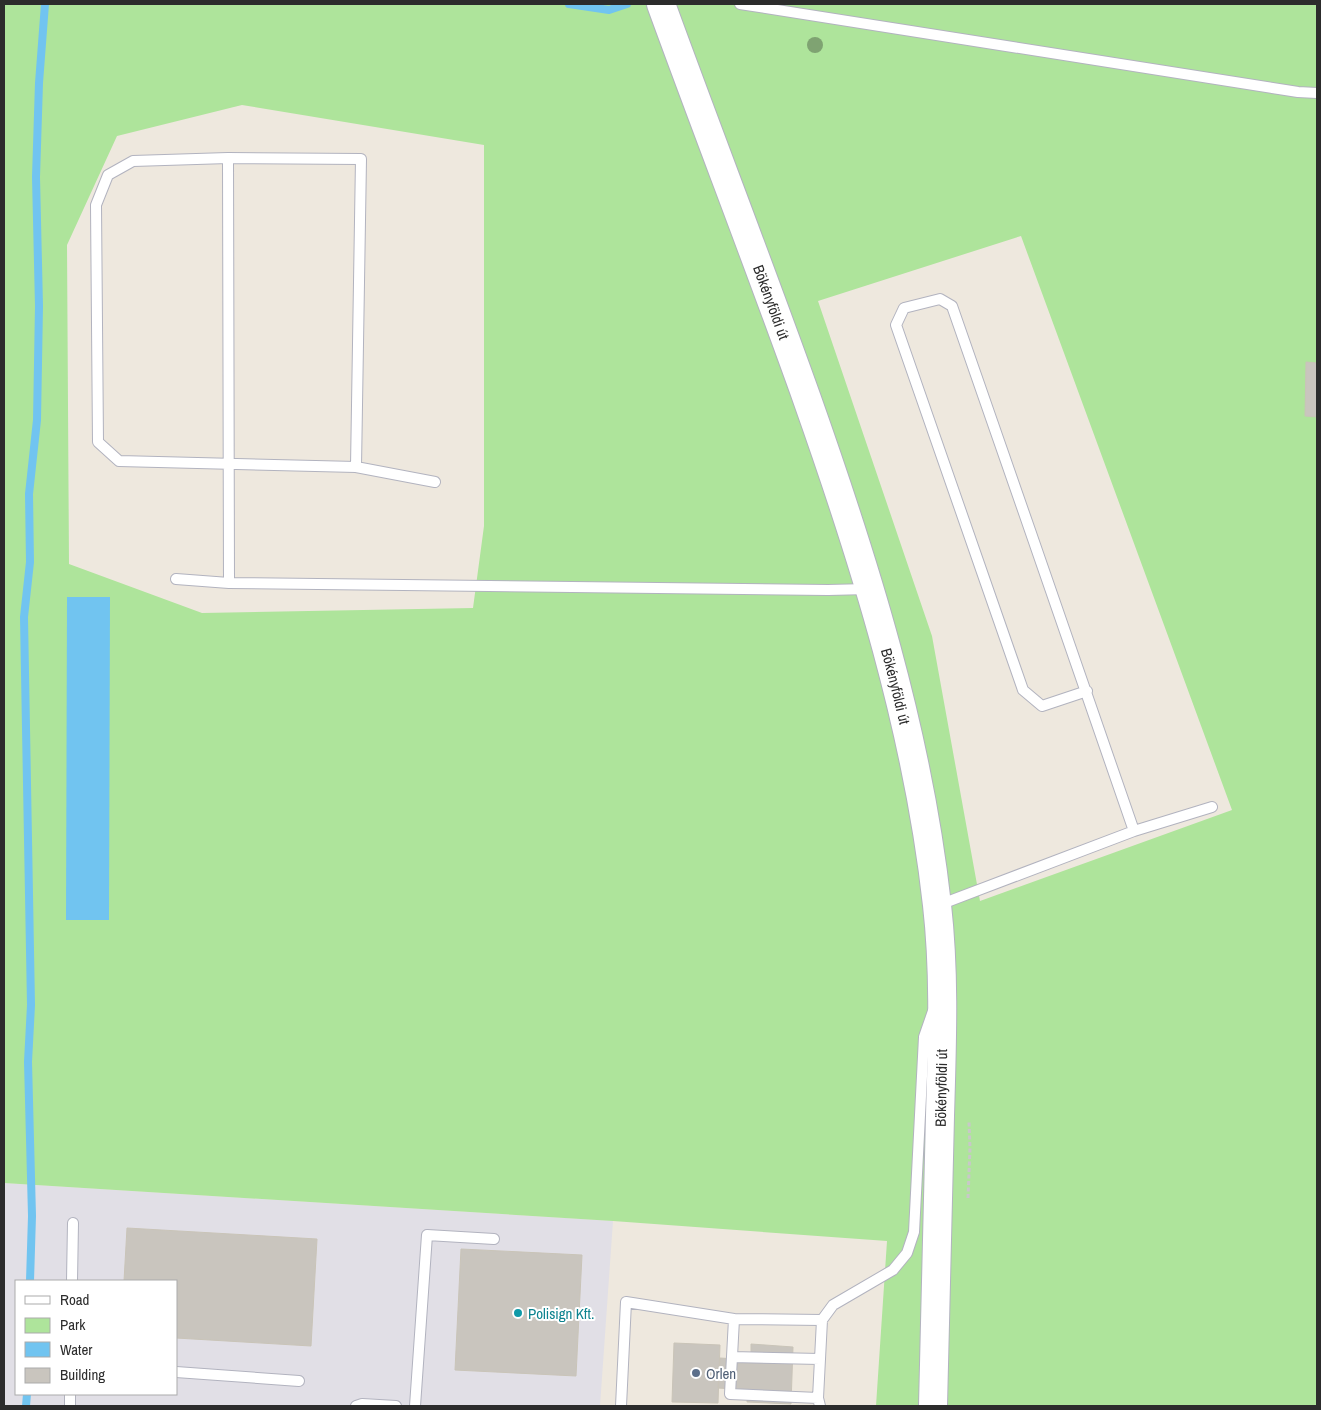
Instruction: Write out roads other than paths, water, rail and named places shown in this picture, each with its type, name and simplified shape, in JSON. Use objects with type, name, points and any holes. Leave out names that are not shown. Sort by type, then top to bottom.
[{"type":"street","name":"Bökényföldi út","points":[[661,4],[750,240],[831,469],[870,588],[913,756],[927,830],[937,906],[943,984],[934,1406]]},
{"type":"lane","points":[[740,4],[1298,92],[1317,93]]},
{"type":"lane","points":[[228,158],[229,582]]},
{"type":"lane","points":[[356,467],[361,160],[228,158],[133,161],[108,175],[96,205],[98,442],[119,461],[356,467],[435,482]]},
{"type":"lane","points":[[1087,691],[1042,706],[1023,690],[896,325],[904,308],[940,299],[952,306],[1087,691],[1134,831]]},
{"type":"lane","points":[[176,579],[229,582],[828,590],[870,588]]},
{"type":"lane","points":[[937,906],[1134,831],[1212,807]]},
{"type":"lane","points":[[734,1319],[730,1394],[819,1402],[822,1320],[833,1305],[893,1270],[907,1253],[914,1232],[924,1036],[943,984]]},
{"type":"lane","points":[[72,1280],[73,1223]]},
{"type":"lane","points":[[414,1406],[427,1235],[494,1239]]},
{"type":"lane","points":[[621,1406],[626,1302],[734,1319],[822,1320]]},
{"type":"lane","points":[[732,1357],[820,1359]]},
{"type":"lane","points":[[178,1372],[299,1381]]},
{"type":"lane","points":[[356,1406],[362,1404],[396,1406]]},
{"type":"water","points":[[67,597],[110,597],[109,920],[66,920]]},
{"type":"waterway","points":[[30,1280],[32,1216],[28,1062],[31,1005],[24,617],[30,562],[29,494],[37,420],[39,306],[36,177],[39,83],[45,4]]},
{"type":"waterway","points":[[569,4],[609,10],[627,4]]},
{"type":"waterway","points":[[26,1406],[27,1395]]},
{"type":"place","name":"Polisign Kft.","points":[[518,1313]]},
{"type":"place","name":"Orlen","points":[[696,1373]]}]
